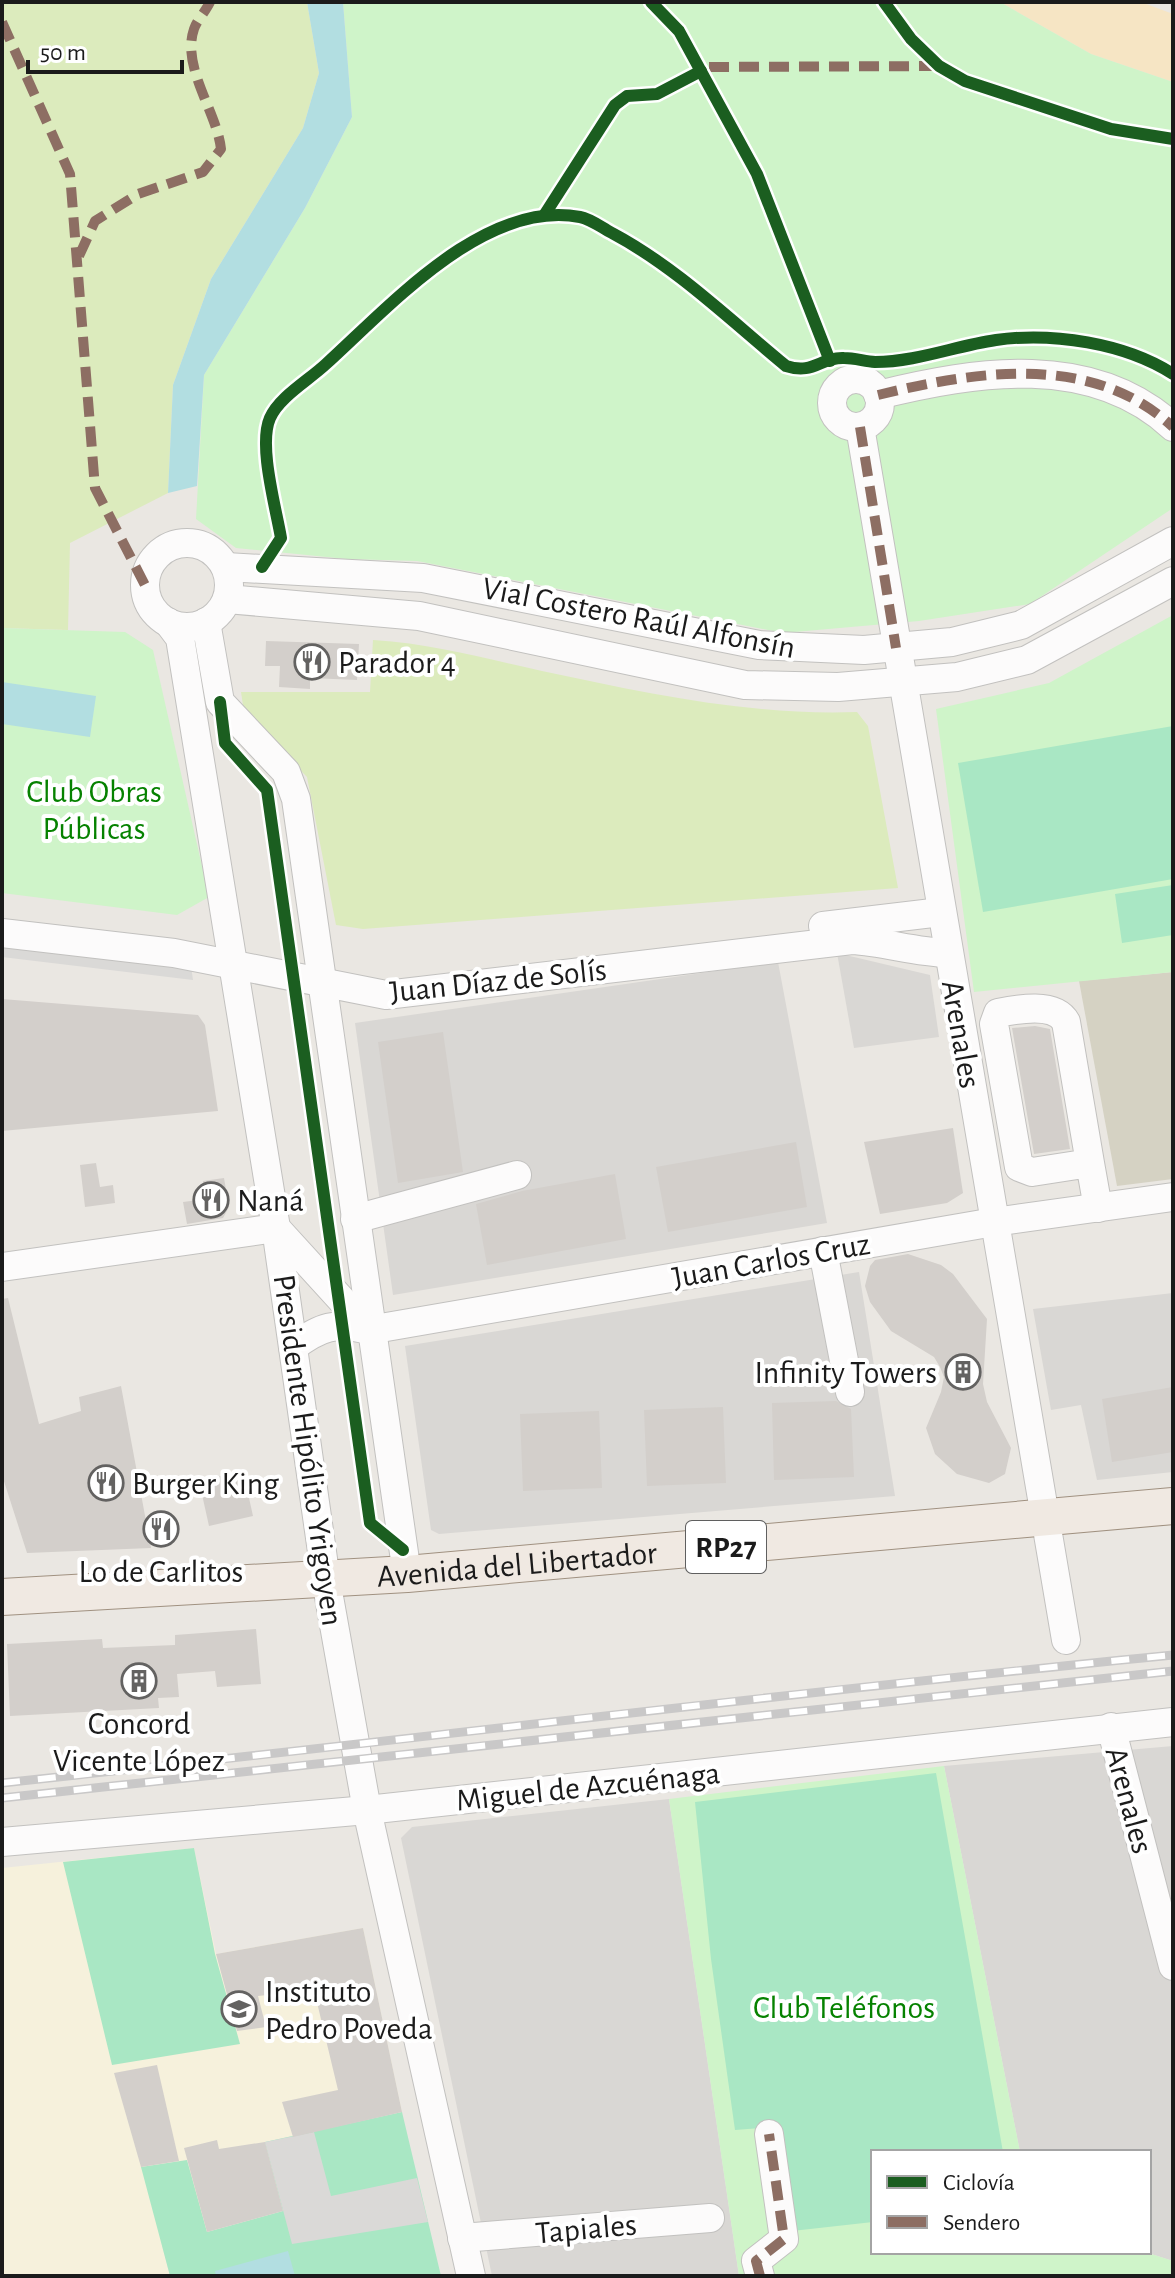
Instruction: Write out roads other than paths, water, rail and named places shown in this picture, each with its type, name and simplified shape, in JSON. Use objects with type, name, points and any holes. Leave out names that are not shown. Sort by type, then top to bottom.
[{"type":"main road","name":"Avenida del Libertador","points":[[3,1593],[407,1574],[1046,1520],[1173,1506]]},
{"type":"street","points":[[878,395],[941,380],[1009,374],[1086,378],[1157,412],[1173,427]]},
{"type":"street","points":[[858,379],[867,382],[878,395],[877,415],[860,427],[851,427],[836,418],[832,410],[835,391],[841,385],[858,379]]},
{"type":"street","name":"Arenales","points":[[860,427],[1066,1640]]},
{"type":"street","name":"Vial Costero Raúl Alfonsín","points":[[226,567],[423,578],[783,648],[896,648],[982,637],[1021,625],[1173,541]]},
{"type":"street","points":[[191,542],[206,546],[226,567],[227,599],[219,613],[206,622],[181,626],[168,622],[157,613],[146,587],[147,573],[164,550],[191,542]]},
{"type":"street","name":"Vial Costero Raúl Alfonsín","points":[[227,599],[419,616],[745,685],[796,688],[902,684],[957,677],[1027,660],[1173,581]]},
{"type":"street","name":"Presidente Hipólito Yrigoyen","points":[[168,622],[180,638],[276,1228],[326,1580],[367,1810],[471,2276]]},
{"type":"street","points":[[206,622],[220,702],[286,772],[296,799],[323,976],[369,1330],[407,1574]]},
{"type":"street","name":"Juan Díaz de Solís","points":[[323,976],[385,977],[941,912]]},
{"type":"street","name":"Juan Díaz de Solís","points":[[2,919],[230,957],[323,976],[386,995],[852,940],[882,942],[916,952],[948,953]]},
{"type":"street","name":"Juan Díaz de Solís","points":[[2,933],[230,957]]},
{"type":"street","points":[[1090,1163],[1026,1171],[1019,1167],[996,1038],[994,1019],[998,1013],[1042,1009],[1053,1010],[1064,1017],[1090,1163],[1098,1208]]},
{"type":"street","points":[[963,1043],[996,1038]]},
{"type":"street","points":[[984,1162],[1017,1157]]},
{"type":"street","points":[[355,1219],[517,1175]]},
{"type":"street","name":"Juan Carlos Cruz","points":[[293,1347],[313,1332],[341,1323],[369,1330],[994,1222],[1173,1197]]},
{"type":"street","points":[[2,1267],[276,1228],[369,1330]]},
{"type":"street","points":[[823,1251],[850,1392]]},
{"type":"street","name":"Miguel de Azcuénaga","points":[[2,1842],[367,1810],[1173,1722]]},
{"type":"street","name":"Arenales","points":[[1111,1727],[1173,1966]]},
{"type":"street","points":[[760,2276],[756,2261],[784,2239],[769,2134]]},
{"type":"street","name":"Tapiales","points":[[462,2238],[710,2218]]},
{"type":"water","points":[[307,2],[343,2],[352,117],[305,208],[204,375],[197,486],[168,493],[173,385],[211,279],[303,128],[319,73]]},
{"type":"water","points":[[2,682],[96,696],[90,737],[2,724]]},
{"type":"water","points":[[288,2251],[295,2276],[216,2276],[215,2271]]},
{"type":"railway","points":[[2,1783],[1173,1655]]},
{"type":"railway","points":[[2,1798],[1173,1671]]},
{"type":"place","name":"Parador 4","points":[[312,662]]},
{"type":"place","name":"Naná","points":[[211,1200]]},
{"type":"place","name":"Infinity Towers","points":[[963,1372]]},
{"type":"place","name":"Burger King","points":[[106,1483]]},
{"type":"place","name":"Lo de Carlitos","points":[[161,1529]]},
{"type":"place","name":"Concord Vicente López","points":[[139,1681]]},
{"type":"place","name":"Instituto Pedro Poveda","points":[[239,2009]]},
{"type":"park label","name":"Club Obras Públicas","points":[[94,810]]},
{"type":"park label","name":"Club Teléfonos","points":[[844,2007]]}]
